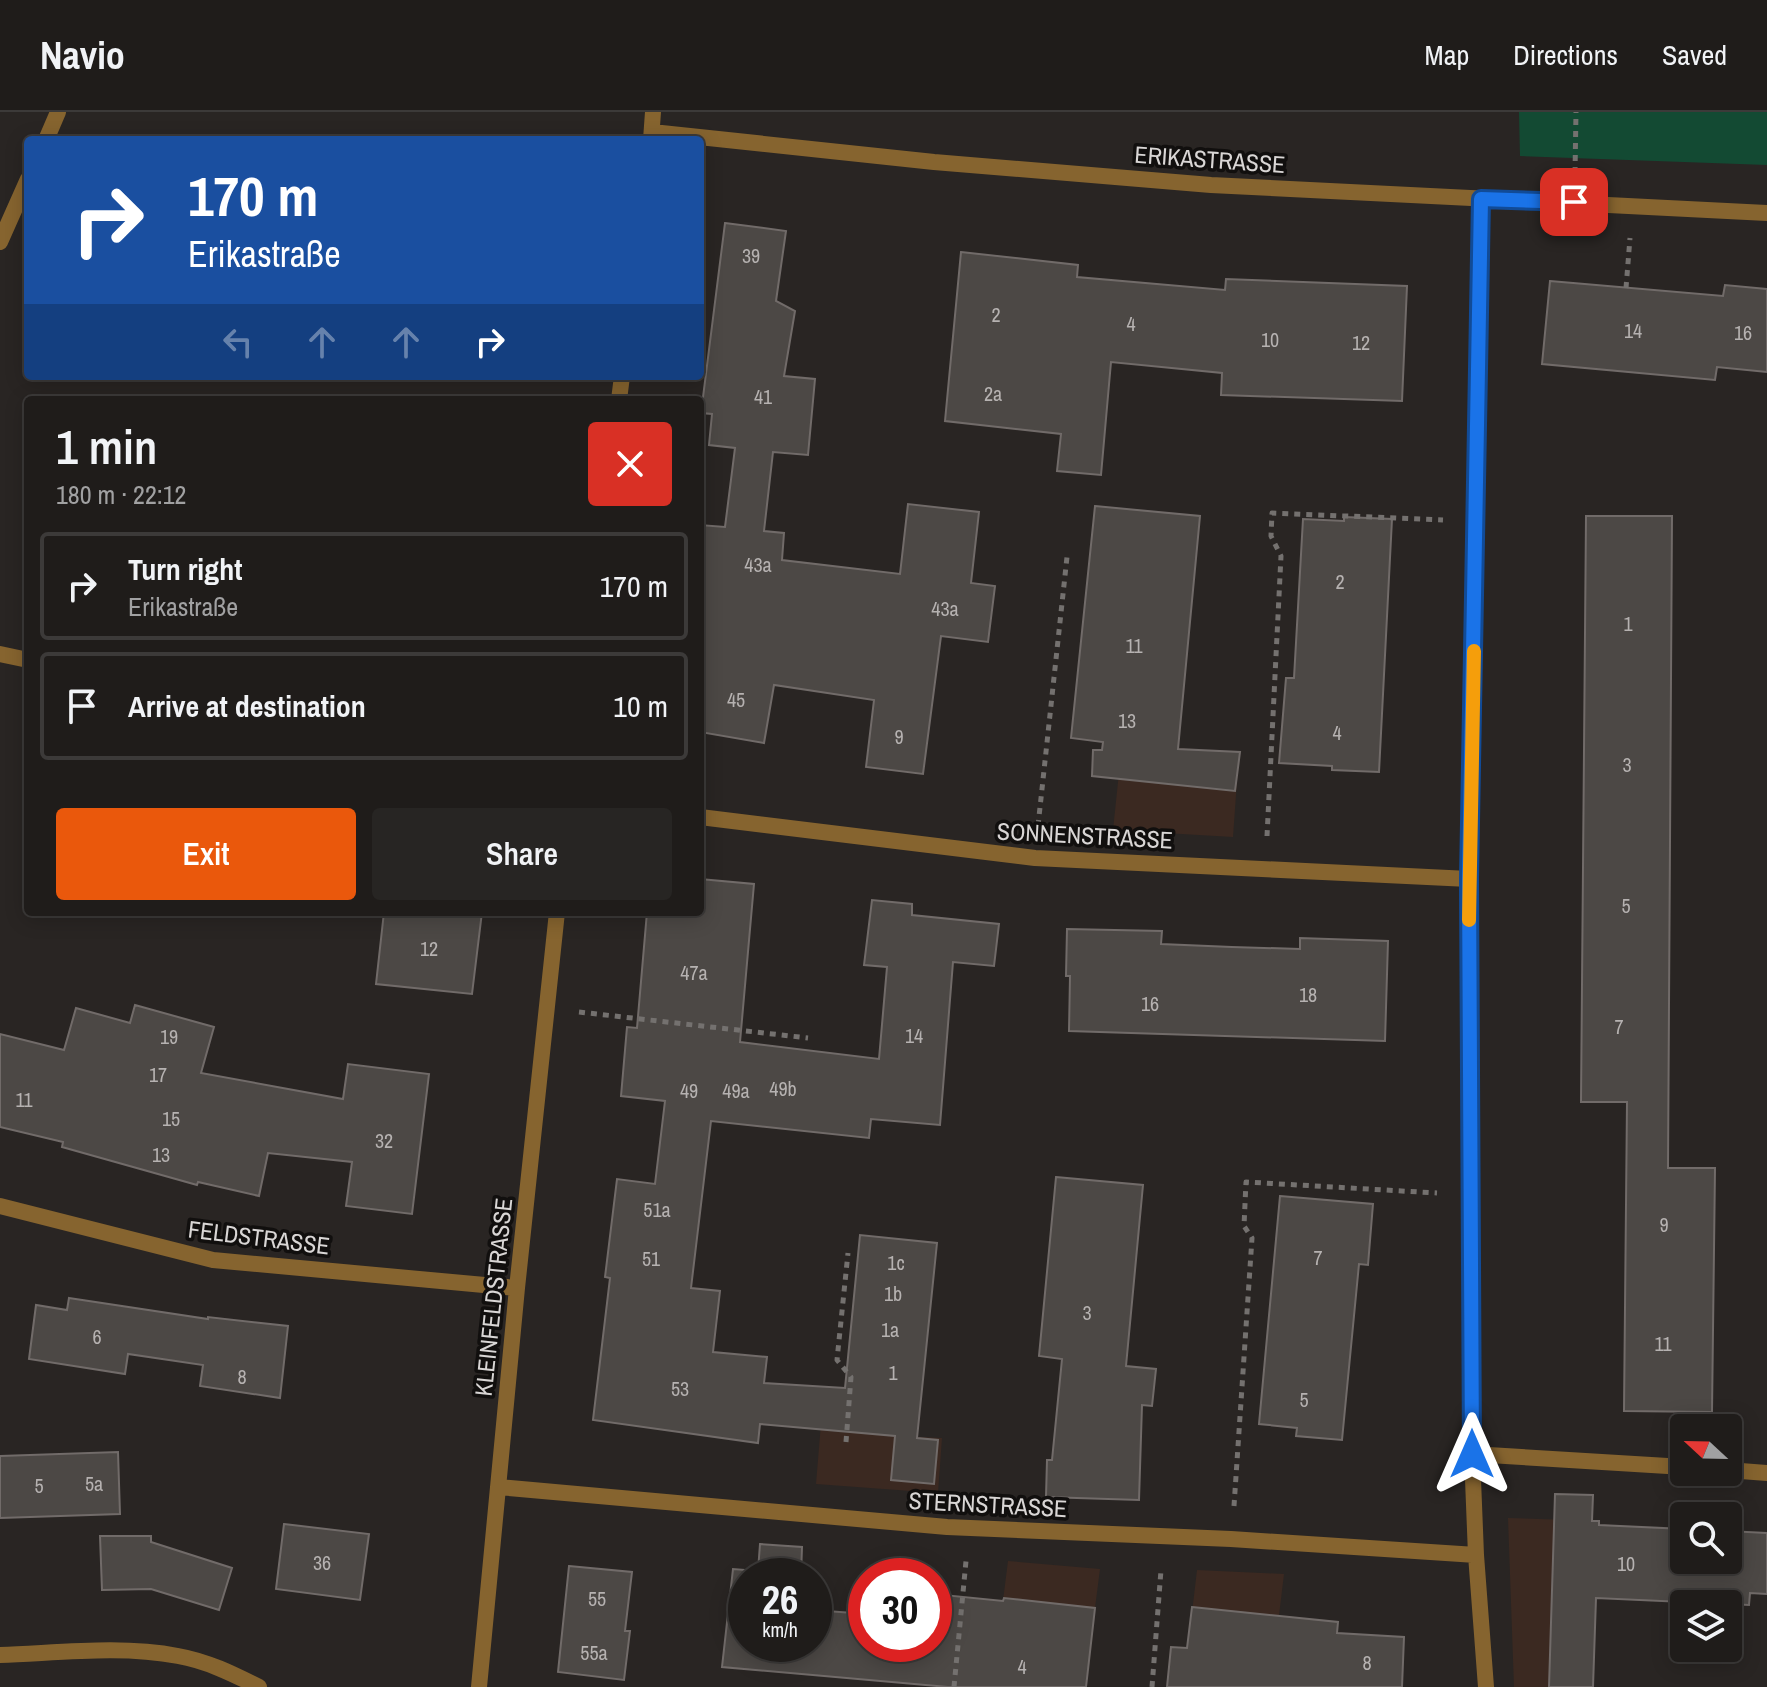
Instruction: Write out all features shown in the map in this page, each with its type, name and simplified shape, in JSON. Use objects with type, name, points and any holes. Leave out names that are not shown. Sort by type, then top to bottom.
[{"type":"street","points":[[48,136],[58,112]]},
{"type":"street","points":[[652,136],[653,112]]},
{"type":"street","name":"ERIKASTRASSE","points":[[704,141],[1211,185],[1767,213]]},
{"type":"street","points":[[0,242],[24,188]]},
{"type":"street","points":[[1481,199],[1469,879],[1472,1454],[1486,1687]]},
{"type":"street","points":[[0,654],[24,659]]},
{"type":"street","name":"SONNENSTRASSE","points":[[704,818],[1035,858],[1469,879]]},
{"type":"street","name":"KLEINFELDSTRASSE","points":[[479,1687],[557,916]]},
{"type":"street","name":"FELDSTRASSE","points":[[0,1206],[213,1260],[517,1288]]},
{"type":"street","points":[[1472,1454],[1670,1466]]},
{"type":"street","points":[[1742,1471],[1767,1473]]},
{"type":"street","name":"STERNSTRASSE","points":[[498,1487],[969,1528],[1231,1539],[1476,1555]]},
{"type":"street","points":[[0,1655],[141,1652],[180,1656],[221,1668],[259,1687]]},
{"type":"path","points":[[1574,202],[1576,112]]},
{"type":"path","points":[[1626,288],[1633,205]]},
{"type":"path","points":[[1265,869],[1281,556],[1271,536],[1272,513],[1476,521]]},
{"type":"path","points":[[1035,858],[1067,557]]},
{"type":"path","points":[[546,1008],[808,1038]]},
{"type":"path","points":[[1231,1539],[1252,1238],[1244,1226],[1246,1182],[1439,1193]]},
{"type":"path","points":[[846,1442],[851,1377],[837,1360],[848,1253]]},
{"type":"path","points":[[954,1687],[969,1528]]},
{"type":"path","points":[[1152,1687],[1164,1537]]},
{"type":"shaded area","points":[[1122,744],[1239,753],[1233,837],[1113,830]]},
{"type":"shaded area","points":[[824,1387],[899,1394],[896,1436],[942,1438],[938,1493],[816,1484]]},
{"type":"shaded area","points":[[1508,1518],[1599,1521],[1593,1687],[1514,1687]]},
{"type":"shaded area","points":[[1008,1561],[1100,1569],[1095,1608],[998,1640]]},
{"type":"shaded area","points":[[1197,1570],[1284,1574],[1274,1657],[1188,1647]]},
{"type":"green space","points":[[1519,112],[1767,112],[1767,165],[1520,156]]},
{"type":"building","points":[[725,223],[786,231],[776,301],[795,311],[784,376],[815,379],[808,455],[773,452],[764,531],[784,533],[782,560],[900,574],[908,504],[979,512],[971,583],[995,586],[988,642],[941,636],[923,774],[866,767],[874,700],[774,685],[764,743],[704,733],[704,525],[725,527],[735,448],[709,445],[712,414],[704,413],[703,396]]},
{"type":"building","points":[[961,252],[1078,265],[1077,277],[1225,290],[1226,279],[1407,286],[1402,401],[1221,395],[1222,373],[1111,362],[1101,475],[1057,471],[1061,434],[945,421]]},
{"type":"building","points":[[1550,281],[1723,296],[1725,285],[1767,289],[1767,372],[1717,367],[1715,380],[1542,364]]},
{"type":"building","points":[[1095,506],[1200,516],[1178,749],[1240,752],[1235,791],[1092,776],[1093,750],[1102,750],[1103,742],[1071,738]]},
{"type":"building","points":[[1586,516],[1672,516],[1668,1168],[1715,1168],[1712,1412],[1624,1411],[1627,1102],[1581,1102]]},
{"type":"building","points":[[1344,517],[1392,519],[1379,772],[1279,763],[1286,678],[1294,678],[1303,519],[1344,521]]},
{"type":"building","points":[[704,879],[754,884],[740,1042],[879,1059],[887,967],[864,965],[872,900],[912,904],[912,915],[999,924],[994,966],[953,962],[940,1125],[871,1119],[869,1138],[711,1121],[691,1288],[720,1291],[713,1352],[767,1357],[764,1383],[845,1388],[860,1235],[937,1243],[917,1438],[938,1440],[934,1484],[891,1480],[895,1436],[760,1424],[758,1443],[593,1420],[610,1278],[605,1277],[617,1179],[655,1184],[665,1101],[621,1096],[627,1027],[637,1028],[647,916],[704,916]]},
{"type":"building","points":[[384,916],[482,916],[472,994],[376,984]]},
{"type":"building","points":[[1067,929],[1162,931],[1161,944],[1232,947],[1300,949],[1300,938],[1388,941],[1385,1041],[1069,1031]]},
{"type":"building","points":[[135,1005],[214,1027],[201,1073],[343,1099],[348,1064],[429,1074],[412,1214],[346,1206],[352,1162],[268,1153],[259,1196],[198,1182],[197,1185],[62,1147],[63,1142],[0,1127],[0,1034],[64,1050],[76,1008],[130,1023]]},
{"type":"building","points":[[1056,1177],[1143,1185],[1126,1366],[1156,1369],[1152,1406],[1142,1405],[1139,1500],[1046,1497],[1047,1460],[1052,1460],[1062,1359],[1039,1356]]},
{"type":"building","points":[[1280,1196],[1373,1204],[1368,1265],[1359,1264],[1342,1440],[1296,1436],[1297,1428],[1259,1424]]},
{"type":"building","points":[[69,1298],[208,1319],[288,1326],[280,1398],[200,1386],[203,1365],[128,1354],[125,1374],[29,1359],[36,1305],[67,1310]]},
{"type":"building","points":[[118,1452],[120,1514],[0,1518],[0,1456]]},
{"type":"building","points":[[1555,1494],[1593,1495],[1592,1521],[1599,1521],[1599,1525],[1670,1528],[1670,1574],[1742,1574],[1742,1532],[1767,1533],[1767,1594],[1750,1593],[1749,1605],[1742,1605],[1742,1590],[1670,1590],[1670,1601],[1596,1598],[1593,1687],[1549,1687]]},
{"type":"building","points":[[284,1524],[369,1534],[360,1600],[276,1589]]},
{"type":"building","points":[[100,1536],[151,1536],[151,1542],[232,1568],[219,1610],[151,1589],[102,1590]]},
{"type":"building","points":[[760,1544],[802,1547],[802,1558],[759,1558]]},
{"type":"building","points":[[569,1566],[632,1572],[625,1631],[630,1631],[624,1680],[558,1672]]},
{"type":"building","points":[[952,1596],[1095,1608],[1086,1687],[948,1687],[722,1667],[728,1614],[728,1662],[832,1662],[832,1611],[848,1613],[848,1662],[952,1662]]},
{"type":"building","points":[[1192,1607],[1338,1622],[1337,1633],[1404,1637],[1402,1687],[1167,1687],[1171,1647],[1187,1648]]},
{"type":"slow traffic","points":[[1469,920],[1474,651]]},
{"type":"route","points":[[1472,1454],[1469,879],[1481,199],[1574,202]]}]
